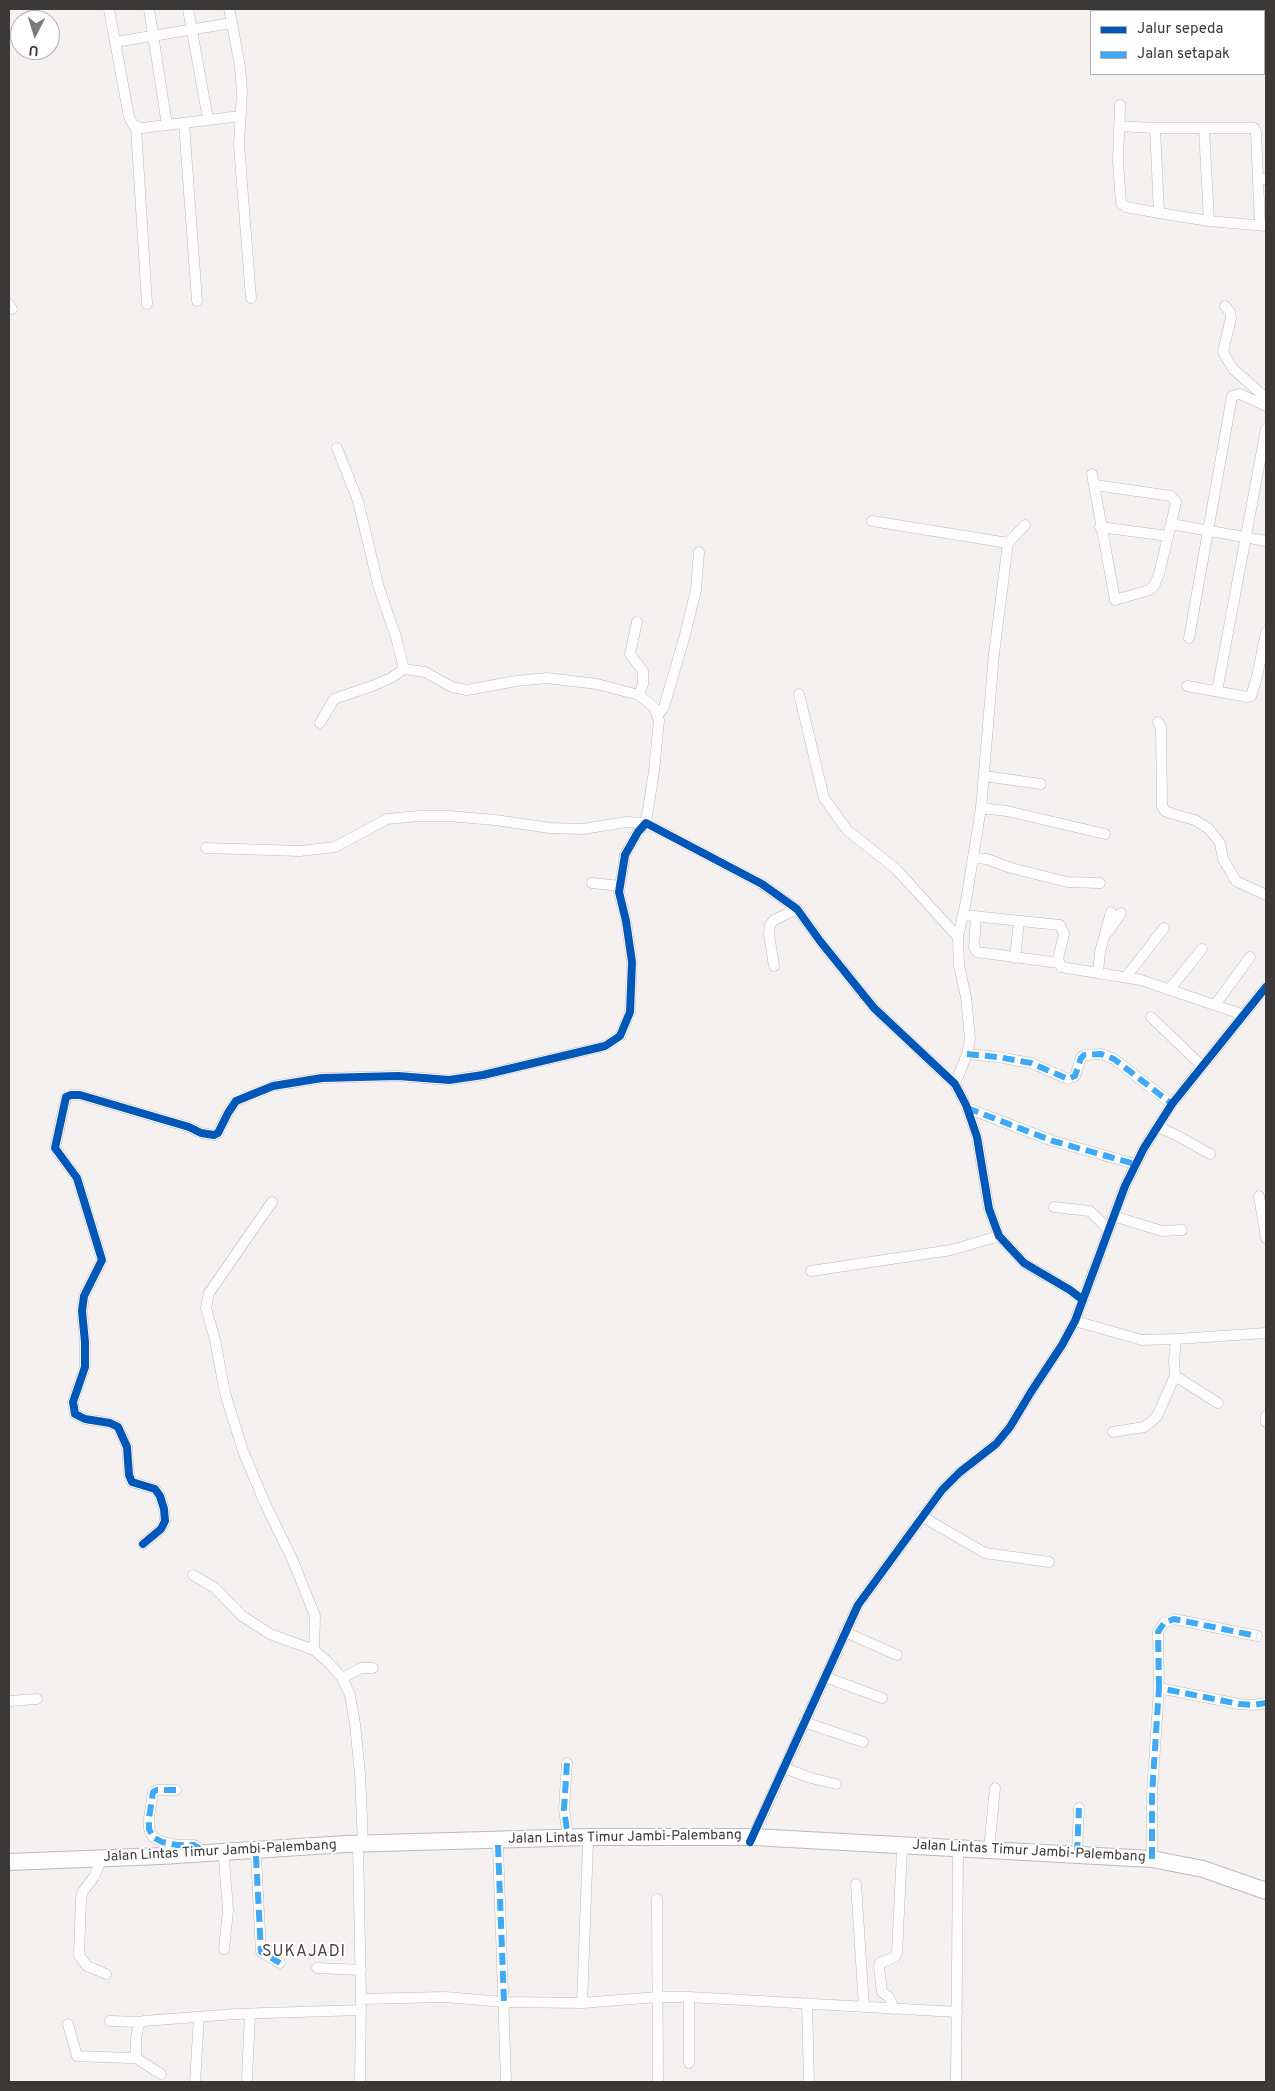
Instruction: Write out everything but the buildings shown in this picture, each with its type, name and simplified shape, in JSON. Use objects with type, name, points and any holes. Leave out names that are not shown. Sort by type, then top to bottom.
[{"type":"highway","name":"Jalan Lintas Timur Jambi-Palembang","points":[[9,1862],[33,1864],[67,1863],[200,1853],[568,1837],[752,1840],[989,1849],[1152,1859],[1203,1869],[1266,1891]]},
{"type":"highway","name":"Jalan Lintas Timur Jambi-Palembang","points":[[67,1863],[99,1865],[224,1858],[360,1846],[752,1840],[1066,1858],[1160,1867],[1178,1869],[1266,1896]]},
{"type":"highway","name":"Jalan Lintas Timur Jambi-Palembang","points":[[9,1869],[33,1864]]},
{"type":"street","points":[[110,9],[131,123],[136,127],[241,116]]},
{"type":"street","points":[[149,9],[166,125]]},
{"type":"street","points":[[188,9],[208,120]]},
{"type":"street","points":[[229,9],[240,67],[242,97],[239,145],[251,298]]},
{"type":"street","points":[[116,42],[232,23]]},
{"type":"street","points":[[1119,126],[1204,129],[1254,128],[1262,179],[1263,225],[1209,221],[1126,207],[1121,203],[1118,162],[1119,126],[1120,105]]},
{"type":"street","points":[[184,123],[197,302]]},
{"type":"street","points":[[136,127],[147,304]]},
{"type":"street","points":[[1156,128],[1159,213]]},
{"type":"street","points":[[1204,129],[1209,221]]},
{"type":"street","points":[[1225,306],[1230,312],[1231,318],[1223,352],[1233,369],[1266,398]]},
{"type":"street","points":[[1189,638],[1232,396],[1240,394],[1266,406]]},
{"type":"street","points":[[1217,691],[1266,429]]},
{"type":"street","points":[[337,448],[358,501],[379,588],[396,637],[404,669]]},
{"type":"street","points":[[1092,474],[1113,599],[1116,601],[1149,590],[1154,586],[1176,502],[1171,496],[1095,485]]},
{"type":"street","points":[[872,521],[1008,543]]},
{"type":"street","points":[[1170,524],[1266,541]]},
{"type":"street","points":[[955,1084],[967,1054],[970,1039],[968,1014],[959,966],[958,937],[974,858],[981,808],[994,654],[1008,543],[1025,526]]},
{"type":"street","points":[[1100,527],[1168,536]]},
{"type":"street","points":[[657,716],[664,707],[685,636],[696,590],[699,552]]},
{"type":"street","points":[[637,622],[630,654],[643,671],[643,684],[639,695]]},
{"type":"street","points":[[1188,686],[1250,696],[1262,679],[1266,639]]},
{"type":"street","points":[[143,1544],[161,1529],[165,1521],[160,1496],[155,1489],[132,1482],[129,1475],[127,1446],[118,1427],[110,1423],[85,1419],[75,1414],[73,1402],[85,1367],[82,1311],[84,1296],[102,1260],[77,1178],[55,1148],[66,1097],[71,1094],[80,1095],[189,1128],[201,1134],[214,1135],[218,1133],[236,1102],[273,1086],[322,1078],[388,1076],[449,1080],[483,1075],[605,1046],[620,1036],[630,1012],[632,962],[626,921],[619,892],[625,855],[638,832],[646,823],[658,737],[659,720],[654,707],[639,695],[597,684],[548,678],[516,681],[467,690],[452,687],[425,672],[404,669],[384,681],[334,699],[320,723]]},
{"type":"street","points":[[799,694],[824,798],[847,830],[896,870],[958,937]]},
{"type":"street","points":[[1158,722],[1161,727],[1162,806],[1165,811],[1195,820],[1209,829],[1220,842],[1223,859],[1236,880],[1266,895]]},
{"type":"street","points":[[984,776],[1041,784]]},
{"type":"street","points":[[981,808],[1007,811],[1105,834]]},
{"type":"street","points":[[206,848],[300,851],[335,847],[387,819],[419,816],[449,816],[550,828],[582,829],[626,822],[646,823],[762,884],[797,909],[874,1008],[955,1084],[967,1108],[977,1137],[989,1209],[999,1236],[1024,1263],[1070,1290],[1082,1300]]},
{"type":"street","points":[[974,858],[987,859],[1010,868],[1067,882],[1100,883]]},
{"type":"street","points":[[592,883],[620,886]]},
{"type":"street","points":[[774,966],[769,934],[770,925],[774,920],[797,909]]},
{"type":"street","points":[[1098,973],[1103,938],[1116,912]]},
{"type":"street","points":[[963,914],[1060,925],[1064,934],[1059,964]]},
{"type":"street","points":[[976,916],[974,948],[977,952],[1059,964],[1061,967],[1140,980],[1244,1015]]},
{"type":"street","points":[[1015,958],[1019,921]]},
{"type":"street","points":[[1126,977],[1164,928]]},
{"type":"street","points":[[1169,990],[1202,949]]},
{"type":"street","points":[[1215,1005],[1250,957]]},
{"type":"street","points":[[752,1840],[858,1605],[917,1525],[921,1516],[960,1472],[996,1444],[1010,1427],[1076,1321],[1108,1229],[1135,1164],[1172,1104],[1266,987]]},
{"type":"street","points":[[1151,1017],[1202,1066]]},
{"type":"street","points":[[967,1054],[1031,1063],[1068,1079],[1075,1076],[1081,1058],[1084,1055],[1101,1054],[1114,1059],[1172,1104]]},
{"type":"street","points":[[967,1108],[1053,1141],[1135,1164]]},
{"type":"street","points":[[1158,1127],[1210,1154]]},
{"type":"street","points":[[1260,1196],[1266,1238]]},
{"type":"street","points":[[272,1202],[209,1293],[206,1308],[215,1340],[225,1393],[243,1451],[312,1606],[315,1616],[315,1642],[342,1678],[350,1695],[360,1774],[360,2082]]},
{"type":"street","points":[[1054,1207],[1090,1211],[1108,1229]]},
{"type":"street","points":[[1113,1216],[1162,1230],[1182,1230]]},
{"type":"street","points":[[811,1271],[950,1250],[999,1236]]},
{"type":"street","points":[[1076,1321],[1142,1340],[1266,1332]]},
{"type":"street","points":[[1113,1432],[1144,1427],[1157,1416],[1175,1376],[1176,1339]]},
{"type":"street","points":[[1175,1376],[1200,1394],[1218,1403]]},
{"type":"street","points":[[1266,1416],[1266,1422]]},
{"type":"street","points":[[921,1516],[985,1553],[1049,1562]]},
{"type":"street","points":[[193,1575],[216,1588],[242,1616],[270,1634],[315,1642]]},
{"type":"street","points":[[1152,1859],[1152,1794],[1159,1688],[1158,1632],[1164,1623],[1174,1619],[1256,1636]]},
{"type":"street","points":[[845,1632],[897,1654]]},
{"type":"street","points":[[342,1678],[361,1668],[373,1668]]},
{"type":"street","points":[[824,1678],[882,1698]]},
{"type":"street","points":[[1159,1688],[1239,1704],[1253,1705],[1266,1703]]},
{"type":"street","points":[[9,1702],[37,1699]]},
{"type":"street","points":[[804,1722],[863,1742]]},
{"type":"street","points":[[567,1763],[564,1809],[568,1837]]},
{"type":"street","points":[[784,1768],[811,1778],[836,1784]]},
{"type":"street","points":[[989,1849],[995,1788]]},
{"type":"street","points":[[176,1790],[157,1790],[153,1792],[149,1829],[153,1837],[162,1842],[177,1845],[194,1845],[199,1848],[200,1853]]},
{"type":"street","points":[[1077,1854],[1079,1808]]},
{"type":"street","points":[[582,2003],[588,1843]]},
{"type":"street","points":[[498,1845],[506,2082]]},
{"type":"street","points":[[894,2009],[889,1997],[882,1992],[879,1967],[880,1963],[895,1957],[897,1953],[902,1850]]},
{"type":"street","points":[[956,2082],[958,1853]]},
{"type":"street","points":[[256,1856],[261,1952],[280,1963]]},
{"type":"street","points":[[224,1858],[228,1910],[224,1949]]},
{"type":"street","points":[[99,1865],[80,1899],[80,1955],[87,1966],[106,1974]]},
{"type":"street","points":[[856,1884],[864,2007]]},
{"type":"street","points":[[657,1898],[658,2082]]},
{"type":"street","points":[[317,1968],[360,1970]]},
{"type":"street","points":[[110,2021],[142,2022],[199,2018],[445,1997],[504,2002],[568,2004],[657,1997],[689,1997],[957,2012]]},
{"type":"street","points":[[689,1997],[689,2063]]},
{"type":"street","points":[[807,2003],[809,2082]]},
{"type":"street","points":[[247,2078],[250,2014]]},
{"type":"street","points":[[195,2082],[199,2018]]},
{"type":"street","points":[[136,2058],[136,2038],[139,2024],[142,2022]]},
{"type":"street","points":[[68,2024],[77,2056],[136,2058],[161,2074]]},
{"type":"marked path","points":[[967,1054],[1031,1063],[1068,1079],[1075,1076],[1081,1058],[1084,1055],[1101,1054],[1114,1059],[1172,1104]]},
{"type":"marked path","points":[[967,1108],[1053,1141],[1135,1164]]},
{"type":"marked path","points":[[1159,1688],[1158,1632],[1164,1623],[1174,1619],[1257,1636]]},
{"type":"marked path","points":[[1152,1859],[1152,1794],[1159,1688],[1239,1704],[1253,1705],[1266,1703]]},
{"type":"marked path","points":[[567,1763],[564,1809],[568,1837]]},
{"type":"marked path","points":[[176,1790],[157,1790],[153,1792],[149,1829],[153,1837],[162,1842],[177,1845],[194,1845],[199,1848],[200,1853]]},
{"type":"marked path","points":[[1077,1854],[1079,1808]]},
{"type":"marked path","points":[[498,1845],[504,2002]]},
{"type":"marked path","points":[[256,1856],[261,1952],[280,1963]]},
{"type":"cycle path","points":[[143,1544],[161,1529],[165,1521],[160,1496],[155,1489],[132,1482],[129,1475],[127,1447],[118,1427],[110,1423],[85,1419],[75,1414],[73,1402],[85,1367],[82,1311],[84,1296],[102,1260],[77,1178],[55,1148],[66,1097],[80,1095],[189,1127],[201,1133],[214,1135],[218,1133],[236,1101],[273,1086],[322,1078],[398,1076],[449,1080],[483,1075],[605,1046],[620,1036],[630,1012],[632,962],[626,921],[619,892],[625,855],[638,832],[646,823],[762,884],[797,909],[874,1008],[955,1084],[966,1105],[977,1137],[989,1209],[999,1236],[1024,1263],[1070,1290],[1083,1300]]},
{"type":"cycle path","points":[[750,1842],[858,1605],[942,1490],[960,1472],[996,1444],[1010,1427],[1075,1321],[1125,1186],[1144,1148],[1172,1104],[1266,987]]},
{"type":"district","name":"SUKAJADI","points":[[304,1953]]}]
